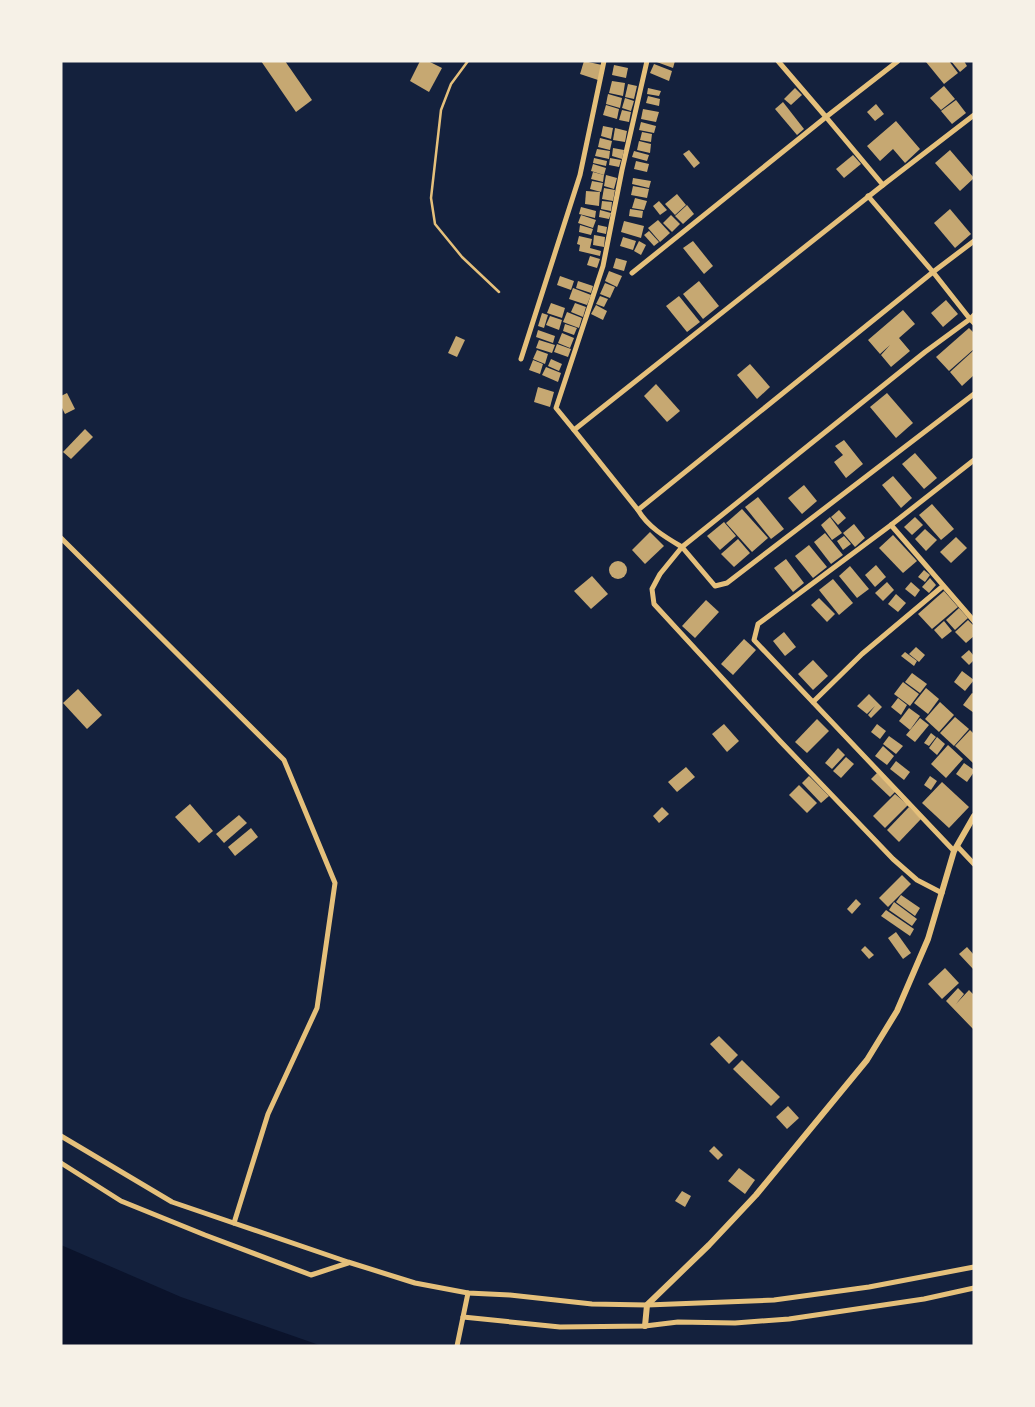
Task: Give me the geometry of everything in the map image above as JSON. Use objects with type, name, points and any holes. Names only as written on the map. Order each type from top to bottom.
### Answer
[{"type":"street","points":[[521,359],[580,175],[604,61]]},
{"type":"street","points":[[647,61],[622,170],[603,266],[556,408],[644,520],[661,535],[682,547],[715,586],[727,583],[974,394]]},
{"type":"street","points":[[778,61],[883,185]]},
{"type":"street","points":[[632,273],[898,61]]},
{"type":"street","points":[[574,430],[868,196],[974,115]]},
{"type":"street","points":[[868,196],[972,319],[925,352],[682,547],[660,574],[652,589],[654,604],[780,741],[893,859],[917,880],[942,893]]},
{"type":"street","points":[[638,510],[974,241]]},
{"type":"street","points":[[974,460],[891,525],[758,624],[754,640],[956,848],[974,864]]},
{"type":"street","points":[[891,525],[974,622]]},
{"type":"street","points":[[61,538],[284,760],[334,882],[317,1008],[268,1114],[234,1223]]},
{"type":"street","points":[[813,702],[862,654],[943,586]]},
{"type":"street","points":[[645,1326],[647,1305],[756,1196],[867,1060],[897,1011],[928,939],[956,848],[974,816]]},
{"type":"street","points":[[61,1136],[172,1202],[415,1283],[468,1293],[510,1295],[592,1304],[647,1305],[774,1300],[868,1287],[974,1268]]},
{"type":"street","points":[[61,1163],[120,1201],[311,1275],[348,1262]]},
{"type":"street","points":[[463,1317],[560,1327],[645,1326],[678,1322],[735,1323],[789,1319],[924,1299],[974,1288]]},
{"type":"street","points":[[457,1345],[468,1293]]},
{"type":"path","points":[[468,61],[450,84],[441,110],[431,198],[435,224],[462,257],[499,292]]},
{"type":"water","points":[[61,1245],[181,1297],[322,1346],[61,1346]]},
{"type":"building","points":[[261,61],[285,61],[312,100],[296,112]]},
{"type":"building","points":[[420,61],[428,61],[442,68],[429,92],[410,81]]},
{"type":"building","points":[[584,61],[602,65],[598,80],[580,74]]},
{"type":"building","points":[[654,61],[675,61],[673,68]]},
{"type":"building","points":[[927,61],[949,61],[958,73],[944,84]]},
{"type":"building","points":[[951,61],[964,61],[967,66],[960,72]]},
{"type":"building","points":[[654,64],[672,71],[669,81],[650,73]]},
{"type":"building","points":[[614,65],[628,68],[626,78],[612,75]]},
{"type":"building","points":[[612,81],[625,83],[623,96],[609,93]]},
{"type":"building","points":[[628,84],[637,86],[634,99],[625,97]]},
{"type":"building","points":[[944,86],[955,99],[941,110],[930,98]]},
{"type":"building","points":[[648,88],[661,91],[659,96],[647,94]]},
{"type":"building","points":[[795,88],[802,95],[791,105],[784,99]]},
{"type":"building","points":[[608,94],[622,98],[620,108],[606,104]]},
{"type":"building","points":[[648,96],[660,99],[659,106],[646,103]]},
{"type":"building","points":[[625,98],[634,101],[631,111],[622,108]]},
{"type":"building","points":[[956,100],[966,113],[952,124],[941,111]]},
{"type":"building","points":[[783,102],[804,129],[797,135],[775,109]]},
{"type":"building","points":[[876,104],[884,114],[875,121],[867,112]]},
{"type":"building","points":[[606,105],[619,109],[617,119],[603,115]]},
{"type":"building","points":[[643,109],[659,112],[656,122],[641,119]]},
{"type":"building","points":[[622,110],[631,112],[629,122],[619,120]]},
{"type":"building","points":[[896,121],[920,149],[905,163],[893,149],[880,161],[867,146]]},
{"type":"building","points":[[641,122],[656,126],[654,133],[639,130]]},
{"type":"building","points":[[603,126],[613,128],[611,139],[601,136]]},
{"type":"building","points":[[615,128],[627,131],[625,142],[613,140]]},
{"type":"building","points":[[642,132],[652,134],[651,142],[640,140]]},
{"type":"building","points":[[600,138],[612,141],[610,150],[598,147]]},
{"type":"building","points":[[639,141],[651,144],[650,153],[637,150]]},
{"type":"building","points":[[613,148],[624,150],[622,159],[612,156]]},
{"type":"building","points":[[597,149],[610,151],[609,159],[595,156]]},
{"type":"building","points":[[689,150],[700,163],[694,168],[683,154]]},
{"type":"building","points":[[950,150],[974,178],[960,191],[935,163]]},
{"type":"building","points":[[634,151],[649,155],[647,161],[632,157]]},
{"type":"building","points":[[853,155],[861,164],[844,178],[836,169]]},
{"type":"building","points":[[594,158],[607,161],[606,166],[593,163]]},
{"type":"building","points":[[610,158],[621,160],[619,167],[609,165]]},
{"type":"building","points":[[636,161],[649,164],[647,172],[634,169]]},
{"type":"building","points":[[593,164],[606,168],[604,175],[591,171]]},
{"type":"building","points":[[593,172],[604,175],[603,182],[591,179]]},
{"type":"building","points":[[606,175],[617,178],[614,189],[604,186]]},
{"type":"building","points":[[633,178],[651,181],[649,188],[632,184]]},
{"type":"building","points":[[592,181],[603,183],[601,192],[590,189]]},
{"type":"building","points":[[633,186],[649,189],[647,198],[631,195]]},
{"type":"building","points":[[604,188],[615,190],[613,201],[602,199]]},
{"type":"building","points":[[586,191],[600,192],[599,206],[585,204]]},
{"type":"building","points":[[677,194],[686,205],[675,215],[665,204]]},
{"type":"building","points":[[635,198],[647,201],[644,210],[632,208]]},
{"type":"building","points":[[602,201],[612,202],[611,211],[601,209]]},
{"type":"building","points":[[659,201],[667,210],[660,215],[653,206]]},
{"type":"building","points":[[687,205],[694,214],[683,224],[675,216]]},
{"type":"building","points":[[581,207],[596,211],[595,218],[579,214]]},
{"type":"building","points":[[630,209],[643,211],[642,218],[629,216]]},
{"type":"building","points":[[950,209],[971,234],[955,248],[934,223]]},
{"type":"building","points":[[600,210],[611,213],[609,219],[599,217]]},
{"type":"building","points":[[581,215],[596,220],[593,228],[578,223]]},
{"type":"building","points":[[671,215],[680,224],[672,232],[663,223]]},
{"type":"building","points":[[658,220],[670,233],[660,242],[648,228]]},
{"type":"building","points":[[624,221],[644,226],[641,238],[621,232]]},
{"type":"building","points":[[580,225],[593,229],[591,235],[579,232]]},
{"type":"building","points":[[598,225],[607,227],[606,234],[597,232]]},
{"type":"building","points":[[649,231],[659,242],[654,246],[644,235]]},
{"type":"building","points":[[594,235],[605,237],[604,247],[593,245]]},
{"type":"building","points":[[579,236],[592,239],[590,248],[601,251],[600,256],[579,251],[580,245],[577,244]]},
{"type":"building","points":[[623,237],[636,241],[633,250],[620,246]]},
{"type":"building","points":[[639,241],[646,245],[641,255],[634,251]]},
{"type":"building","points":[[693,241],[713,266],[704,274],[683,248]]},
{"type":"building","points":[[590,256],[600,259],[597,268],[587,265]]},
{"type":"building","points":[[616,258],[627,261],[624,271],[613,268]]},
{"type":"building","points":[[609,271],[622,276],[617,287],[605,281]]},
{"type":"building","points":[[560,276],[574,281],[571,290],[557,285]]},
{"type":"building","points":[[578,281],[593,286],[591,293],[576,288]]},
{"type":"building","points":[[699,281],[719,306],[703,319],[683,294]]},
{"type":"building","points":[[605,283],[615,287],[610,298],[600,294]]},
{"type":"building","points":[[573,288],[591,295],[587,305],[569,299]]},
{"type":"building","points":[[600,296],[608,299],[604,307],[596,304]]},
{"type":"building","points":[[679,296],[700,322],[687,332],[666,306]]},
{"type":"building","points":[[946,300],[958,314],[943,327],[931,313]]},
{"type":"building","points":[[551,303],[565,308],[562,318],[547,313]]},
{"type":"building","points":[[575,303],[586,307],[583,317],[571,312]]},
{"type":"building","points":[[596,305],[607,311],[603,320],[591,314]]},
{"type":"building","points":[[903,310],[915,324],[899,338],[910,351],[891,367],[881,355],[890,345],[880,354],[868,340]]},
{"type":"building","points":[[567,312],[582,318],[579,328],[563,322]]},
{"type":"building","points":[[542,313],[548,315],[544,328],[538,326]]},
{"type":"building","points":[[550,316],[562,320],[559,330],[546,325]]},
{"type":"building","points":[[565,324],[577,328],[574,335],[563,331]]},
{"type":"building","points":[[969,328],[974,333],[974,349],[949,371],[936,357]]},
{"type":"building","points":[[538,330],[555,336],[553,343],[536,337]]},
{"type":"building","points":[[562,333],[574,338],[570,348],[558,343]]},
{"type":"building","points":[[456,336],[465,340],[457,357],[448,353]]},
{"type":"building","points":[[539,340],[555,345],[552,353],[536,348]]},
{"type":"building","points":[[557,344],[571,349],[568,357],[554,352]]},
{"type":"building","points":[[537,350],[548,354],[545,364],[533,359]]},
{"type":"building","points":[[974,350],[974,375],[962,386],[950,372]]},
{"type":"building","points":[[551,359],[562,364],[559,371],[548,366]]},
{"type":"building","points":[[533,360],[543,364],[540,374],[529,370]]},
{"type":"building","points":[[750,364],[770,387],[757,399],[737,375]]},
{"type":"building","points":[[546,367],[561,373],[558,382],[542,375]]},
{"type":"building","points":[[656,384],[680,411],[667,422],[644,396]]},
{"type":"building","points":[[538,387],[554,392],[550,407],[534,402]]},
{"type":"building","points":[[67,393],[75,409],[65,414],[61,406],[61,396]]},
{"type":"building","points":[[887,393],[913,423],[896,438],[870,407]]},
{"type":"building","points":[[85,429],[93,437],[71,459],[63,452]]},
{"type":"building","points":[[844,440],[863,464],[846,478],[834,462],[843,455],[835,446]]},
{"type":"building","points":[[915,453],[937,478],[924,489],[902,464]]},
{"type":"building","points":[[893,476],[912,498],[901,508],[882,485]]},
{"type":"building","points":[[804,485],[817,501],[802,514],[788,498]]},
{"type":"building","points":[[758,497],[784,529],[771,539],[745,507]]},
{"type":"building","points":[[932,504],[954,529],[941,540],[919,515]]},
{"type":"building","points":[[742,509],[768,538],[752,552],[726,523]]},
{"type":"building","points":[[839,510],[846,518],[838,525],[831,517]]},
{"type":"building","points":[[830,517],[842,533],[832,540],[821,525]]},
{"type":"building","points":[[915,517],[923,525],[912,535],[904,527]]},
{"type":"building","points":[[724,522],[736,536],[720,550],[707,536]]},
{"type":"building","points":[[854,524],[865,538],[855,547],[843,533]]},
{"type":"building","points":[[925,529],[937,540],[926,551],[915,539]]},
{"type":"building","points":[[650,532],[664,546],[645,564],[632,550]]},
{"type":"building","points":[[825,533],[843,555],[831,564],[814,542]]},
{"type":"building","points":[[893,535],[917,561],[903,573],[879,548]]},
{"type":"building","points":[[844,536],[851,544],[843,550],[837,541]]},
{"type":"building","points":[[956,537],[967,548],[951,563],[940,552]]},
{"type":"building","points":[[738,539],[750,553],[734,567],[721,554]]},
{"type":"building","points":[[809,545],[827,567],[813,578],[795,556]]},
{"type":"building","points":[[786,559],[804,583],[793,592],[774,568]]},
{"type":"building","points":[[614,561],[622,561],[627,566],[625,577],[614,579],[609,574],[609,566]]},
{"type":"building","points":[[876,565],[886,577],[875,587],[865,575]]},
{"type":"building","points":[[850,566],[869,589],[857,598],[839,576]]},
{"type":"building","points":[[924,570],[930,575],[925,582],[918,577]]},
{"type":"building","points":[[592,576],[608,594],[591,609],[574,591]]},
{"type":"building","points":[[930,578],[936,585],[929,593],[922,587]]},
{"type":"building","points":[[833,579],[853,603],[839,615],[819,590]]},
{"type":"building","points":[[887,582],[894,590],[883,601],[875,593]]},
{"type":"building","points":[[911,582],[920,590],[915,597],[905,589]]},
{"type":"building","points":[[944,591],[958,607],[932,629],[918,614]]},
{"type":"building","points":[[896,594],[906,603],[898,612],[888,604]]},
{"type":"building","points":[[819,598],[835,614],[827,622],[811,605]]},
{"type":"building","points":[[706,600],[719,612],[695,638],[682,626]]},
{"type":"building","points":[[959,608],[968,618],[955,630],[946,620]]},
{"type":"building","points":[[968,620],[974,626],[974,636],[966,643],[955,632]]},
{"type":"building","points":[[944,621],[952,631],[942,639],[934,630]]},
{"type":"building","points":[[784,632],[796,647],[785,656],[773,641]]},
{"type":"building","points":[[744,639],[756,650],[733,675],[721,664]]},
{"type":"building","points":[[916,647],[925,655],[919,662],[909,654]]},
{"type":"building","points":[[969,650],[974,656],[974,660],[969,665],[961,657]]},
{"type":"building","points":[[905,652],[917,661],[914,666],[901,656]]},
{"type":"building","points":[[813,660],[828,676],[813,690],[798,674]]},
{"type":"building","points":[[962,671],[974,680],[965,691],[954,682]]},
{"type":"building","points":[[912,673],[927,684],[920,693],[905,682]]},
{"type":"building","points":[[903,682],[919,694],[910,706],[894,694]]},
{"type":"building","points":[[926,688],[939,699],[928,714],[914,703]]},
{"type":"building","points":[[78,689],[102,715],[87,729],[63,703]]},
{"type":"building","points":[[972,693],[974,694],[974,713],[963,705]]},
{"type":"building","points":[[869,694],[882,707],[871,718],[868,715],[875,706],[867,714],[857,706]]},
{"type":"building","points":[[898,698],[907,705],[901,715],[891,707]]},
{"type":"building","points":[[940,702],[954,715],[939,732],[925,719]]},
{"type":"building","points":[[909,708],[920,716],[910,730],[899,721]]},
{"type":"building","points":[[955,717],[969,729],[954,746],[940,733]]},
{"type":"building","points":[[920,718],[929,725],[915,742],[906,735]]},
{"type":"building","points":[[817,719],[829,731],[807,753],[795,742]]},
{"type":"building","points":[[724,724],[739,741],[727,752],[712,734]]},
{"type":"building","points":[[877,724],[886,731],[880,739],[871,732]]},
{"type":"building","points":[[970,730],[974,734],[974,764],[955,746]]},
{"type":"building","points":[[931,733],[936,737],[929,746],[924,743]]},
{"type":"building","points":[[889,736],[903,746],[896,754],[883,744]]},
{"type":"building","points":[[937,737],[945,744],[937,755],[929,748]]},
{"type":"building","points":[[948,745],[963,759],[946,778],[931,764]]},
{"type":"building","points":[[883,746],[894,756],[887,765],[875,756]]},
{"type":"building","points":[[838,748],[845,755],[832,769],[825,763]]},
{"type":"building","points":[[846,757],[854,764],[841,778],[833,771]]},
{"type":"building","points":[[896,761],[910,772],[904,780],[890,769]]},
{"type":"building","points":[[964,763],[974,770],[967,782],[956,774]]},
{"type":"building","points":[[686,767],[695,777],[677,792],[668,782]]},
{"type":"building","points":[[877,773],[896,791],[890,797],[871,779]]},
{"type":"building","points":[[809,776],[829,796],[821,803],[802,783]]},
{"type":"building","points":[[930,776],[937,781],[931,790],[924,785]]},
{"type":"building","points":[[942,782],[969,807],[949,828],[922,803]]},
{"type":"building","points":[[799,785],[817,803],[807,813],[789,795]]},
{"type":"building","points":[[895,794],[908,805],[885,828],[873,816]]},
{"type":"building","points":[[190,804],[213,831],[199,843],[175,817]]},
{"type":"building","points":[[662,807],[669,814],[659,823],[653,816]]},
{"type":"building","points":[[909,807],[921,819],[899,842],[887,830]]},
{"type":"building","points":[[239,815],[247,823],[224,843],[216,834]]},
{"type":"building","points":[[251,828],[258,837],[235,856],[228,847]]},
{"type":"building","points":[[902,875],[911,884],[888,907],[879,898]]},
{"type":"building","points":[[901,895],[920,908],[915,916],[896,902]]},
{"type":"building","points":[[856,899],[861,904],[852,914],[847,909]]},
{"type":"building","points":[[894,902],[917,919],[912,926],[889,910]]},
{"type":"building","points":[[886,910],[914,929],[910,936],[881,916]]},
{"type":"building","points":[[896,932],[911,953],[903,959],[888,938]]},
{"type":"building","points":[[865,946],[874,955],[869,959],[861,950]]},
{"type":"building","points":[[967,947],[974,955],[974,970],[959,954]]},
{"type":"building","points":[[945,968],[959,983],[942,999],[928,984]]},
{"type":"building","points":[[958,988],[964,994],[956,1004],[969,990],[974,995],[974,1030],[946,1001]]},
{"type":"building","points":[[719,1036],[738,1055],[729,1064],[710,1044]]},
{"type":"building","points":[[742,1060],[780,1097],[771,1106],[733,1069]]},
{"type":"building","points":[[788,1106],[799,1118],[787,1129],[776,1117]]},
{"type":"building","points":[[714,1146],[723,1155],[718,1160],[709,1151]]},
{"type":"building","points":[[739,1168],[755,1180],[745,1194],[728,1181]]},
{"type":"building","points":[[682,1191],[691,1196],[685,1207],[675,1201]]}]
